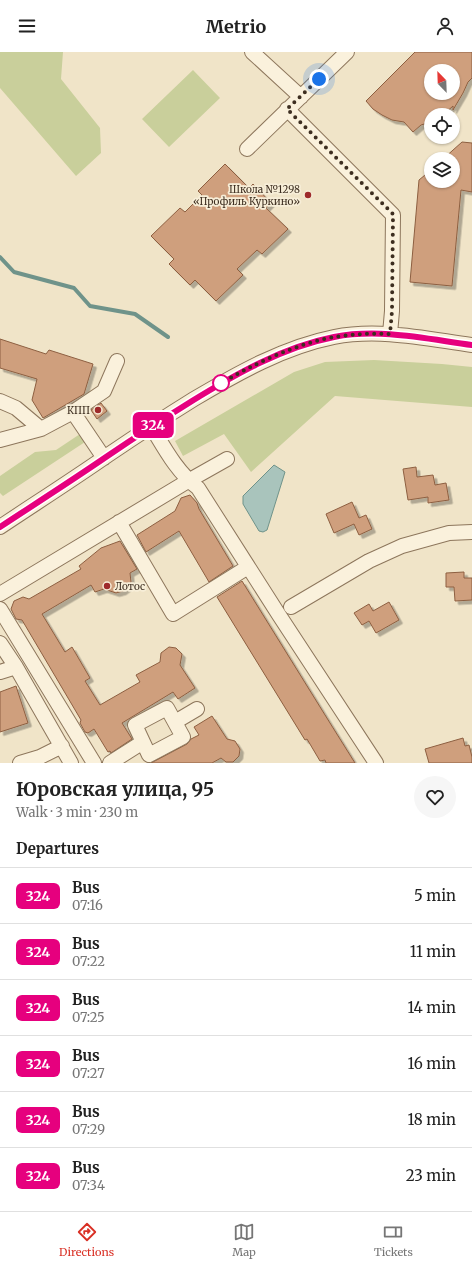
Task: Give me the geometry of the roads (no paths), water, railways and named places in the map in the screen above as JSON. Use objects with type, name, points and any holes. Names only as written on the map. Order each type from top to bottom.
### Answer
[{"type":"street","points":[[252,52],[301,97]]},
{"type":"street","points":[[247,149],[347,52]]},
{"type":"street","points":[[287,109],[393,214],[392,311],[390,334]]},
{"type":"street","points":[[0,527],[151,426],[229,378],[256,364],[298,347],[315,341],[335,337],[370,334],[390,334],[472,345]]},
{"type":"street","points":[[0,440],[41,429],[73,412],[104,391],[117,361]]},
{"type":"street","points":[[0,401],[16,408],[41,429]]},
{"type":"street","points":[[73,412],[104,458]]},
{"type":"street","points":[[151,426],[175,465],[188,480],[198,488],[376,763]]},
{"type":"street","points":[[0,594],[188,480],[227,459]]},
{"type":"street","points":[[120,522],[173,614],[248,567]]},
{"type":"street","points":[[291,607],[369,561],[402,546],[449,533],[472,532]]},
{"type":"street","points":[[0,608],[94,763]]},
{"type":"street","points":[[0,643],[16,667],[71,763]]},
{"type":"street","points":[[0,672],[16,667]]},
{"type":"street","points":[[167,708],[183,737],[149,755],[143,742],[135,725],[167,708]]},
{"type":"street","points":[[175,722],[196,709]]},
{"type":"street","points":[[110,763],[143,742]]},
{"type":"street","points":[[20,763],[40,757],[62,746]]},
{"type":"water","points":[[274,465],[285,472],[267,530],[263,532],[259,531],[243,504],[243,496]]},
{"type":"waterway","points":[[0,257],[14,272],[74,288],[90,306],[135,314],[168,337]]},
{"type":"place","name":"Школа №1298 «Профиль Куркино»","points":[[308,195]]},
{"type":"place","name":"КПП","points":[[98,410]]},
{"type":"place","name":"Лотос","points":[[107,586]]}]
